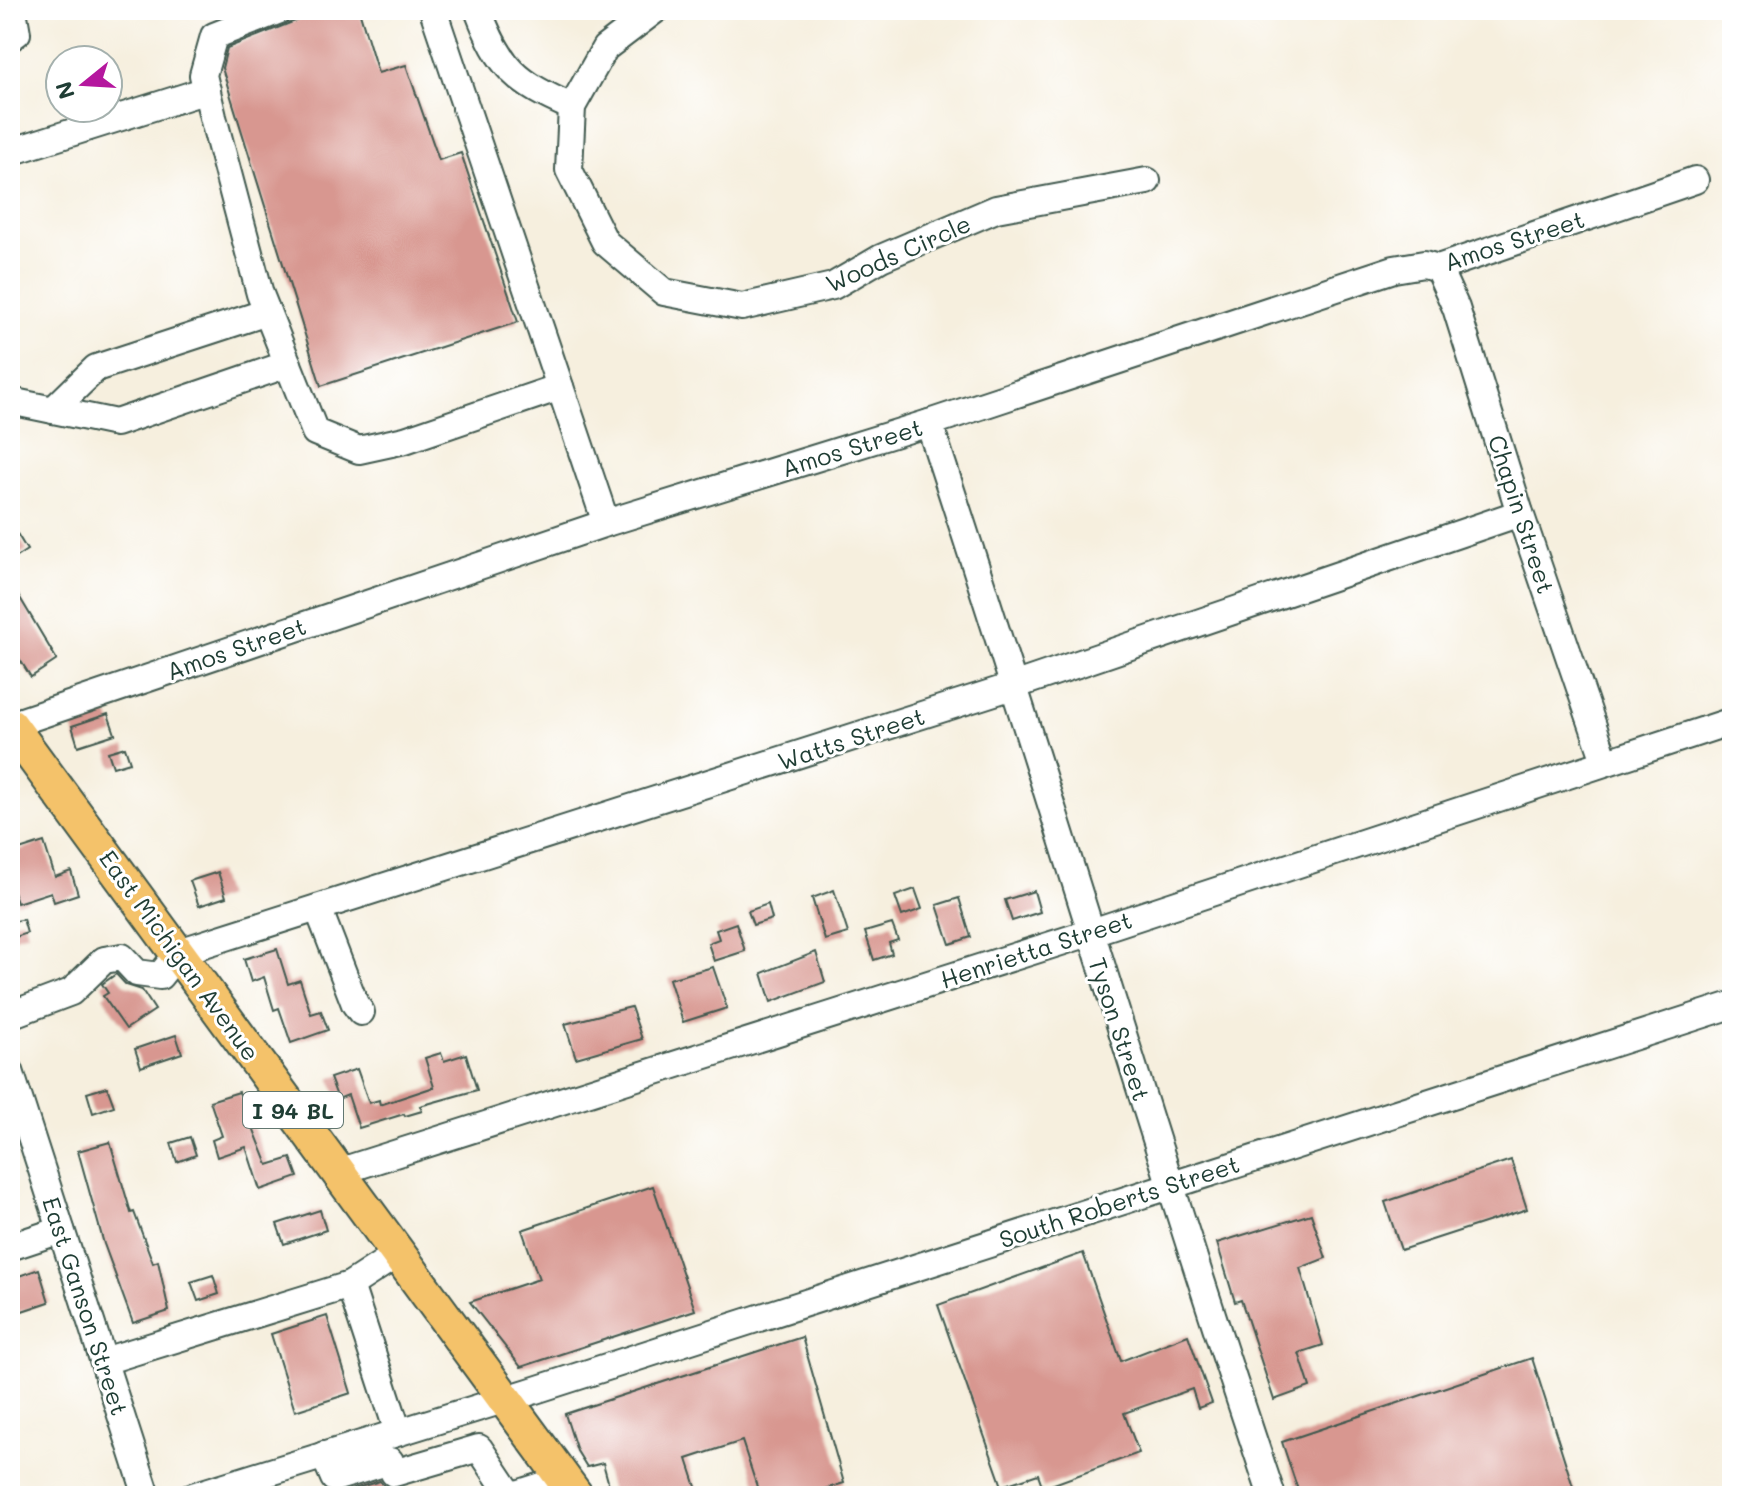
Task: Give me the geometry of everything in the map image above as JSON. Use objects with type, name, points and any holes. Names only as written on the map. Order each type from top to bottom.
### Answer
[{"type":"main road","name":"East Michigan Avenue","points":[[10,725],[570,1487]]},
{"type":"street","points":[[10,38],[17,33],[13,10]]},
{"type":"street","points":[[280,10],[214,36],[203,75],[267,312],[315,432],[359,450],[405,440],[560,387]]},
{"type":"street","points":[[433,10],[606,523]]},
{"type":"street","points":[[478,10],[493,50],[517,77],[532,90],[572,107]]},
{"type":"street","name":"Woods Circle","points":[[655,10],[605,48],[572,107],[569,170],[605,242],[664,292],[742,307],[833,286],[881,258],[996,209],[1147,181]]},
{"type":"street","points":[[10,152],[207,90]]},
{"type":"street","name":"Amos Street","points":[[10,725],[606,523],[929,423],[1394,269],[1424,264],[1438,268],[1695,180]]},
{"type":"street","name":"Chapin Street","points":[[1438,268],[1456,308],[1520,513],[1605,761]]},
{"type":"street","points":[[53,410],[96,368],[267,312]]},
{"type":"street","points":[[10,401],[116,423],[288,364]]},
{"type":"street","name":"Tyson Street","points":[[929,423],[1016,685],[1089,933],[1169,1185],[1272,1496]]},
{"type":"street","name":"Watts Street","points":[[179,952],[1016,685],[1520,513]]},
{"type":"street","name":"Henrietta Street","points":[[338,1172],[1089,933],[1732,721]]},
{"type":"street","points":[[318,908],[355,1004],[361,1012]]},
{"type":"street","points":[[10,1015],[71,992],[104,960],[122,957],[137,973],[160,976],[179,952]]},
{"type":"street","name":"South Roberts Street","points":[[393,1460],[507,1398],[1732,1005]]},
{"type":"street","name":"East Ganson Street","points":[[10,1071],[147,1496]]},
{"type":"street","points":[[10,1247],[61,1230]]},
{"type":"street","points":[[104,1361],[350,1285],[399,1253]]},
{"type":"street","points":[[350,1285],[393,1460]]},
{"type":"street","points":[[193,1496],[324,1455],[393,1460],[479,1448],[511,1496],[570,1487]]},
{"type":"building","points":[[323,10],[359,10],[378,73],[406,65],[439,160],[461,153],[518,322],[321,386],[222,68],[227,48]]},
{"type":"building","points":[[10,522],[27,550],[10,561]]},
{"type":"building","points":[[10,581],[57,660],[31,677],[10,644]]},
{"type":"building","points":[[108,714],[115,734],[78,746],[72,726]]},
{"type":"building","points":[[125,747],[130,762],[113,767],[108,752]]},
{"type":"building","points":[[44,842],[55,877],[71,871],[78,894],[54,902],[51,892],[17,903],[10,882],[10,853]]},
{"type":"building","points":[[218,872],[226,897],[199,906],[190,881]]},
{"type":"building","points":[[915,889],[922,909],[902,916],[895,896]]},
{"type":"building","points":[[834,890],[848,933],[825,940],[812,898]]},
{"type":"building","points":[[1034,891],[1040,912],[1012,921],[1005,900]]},
{"type":"building","points":[[959,898],[971,937],[950,944],[937,905]]},
{"type":"building","points":[[768,904],[772,919],[753,925],[748,911]]},
{"type":"building","points":[[23,919],[27,933],[10,939],[10,923]]},
{"type":"building","points":[[736,923],[745,951],[714,961],[708,943],[719,939],[716,930]]},
{"type":"building","points":[[892,924],[898,940],[889,943],[892,954],[874,960],[865,932]]},
{"type":"building","points":[[277,949],[288,984],[300,980],[311,1014],[321,1011],[328,1030],[291,1043],[279,1008],[274,1010],[264,977],[251,982],[244,959]]},
{"type":"building","points":[[816,952],[825,982],[771,1002],[762,973]]},
{"type":"building","points":[[713,967],[727,1008],[683,1022],[669,979]]},
{"type":"building","points":[[116,974],[126,985],[142,990],[155,1010],[126,1029],[103,996],[108,993],[102,984]]},
{"type":"building","points":[[631,1007],[642,1039],[576,1058],[565,1024]]},
{"type":"building","points":[[176,1035],[182,1053],[141,1067],[135,1049]]},
{"type":"building","points":[[441,1053],[444,1061],[466,1054],[477,1090],[420,1106],[422,1111],[359,1128],[348,1095],[338,1099],[330,1078],[357,1069],[369,1103],[379,1100],[380,1105],[434,1087],[425,1058]]},
{"type":"building","points":[[107,1087],[114,1106],[93,1113],[87,1093]]},
{"type":"building","points":[[239,1092],[268,1165],[291,1158],[298,1177],[260,1190],[246,1147],[217,1157],[212,1140],[222,1136],[210,1101]]},
{"type":"building","points":[[190,1137],[196,1155],[177,1162],[171,1143]]},
{"type":"building","points":[[110,1142],[131,1213],[134,1212],[153,1263],[158,1261],[169,1311],[133,1323],[104,1244],[78,1151]]},
{"type":"building","points":[[1511,1160],[1527,1209],[1401,1250],[1385,1202]]},
{"type":"building","points":[[653,1186],[695,1310],[521,1367],[470,1302],[539,1279],[522,1230]]},
{"type":"building","points":[[320,1210],[326,1230],[284,1244],[277,1224]]},
{"type":"building","points":[[1311,1214],[1326,1258],[1300,1268],[1323,1345],[1299,1353],[1310,1387],[1274,1400],[1241,1300],[1235,1302],[1217,1243]]},
{"type":"building","points":[[1083,1253],[1121,1361],[1188,1335],[1212,1403],[1198,1408],[1192,1389],[1124,1413],[1139,1453],[1043,1488],[1038,1474],[1002,1486],[938,1305]]},
{"type":"building","points":[[39,1269],[49,1302],[10,1315],[10,1279]]},
{"type":"building","points":[[213,1275],[219,1294],[198,1301],[191,1282]]},
{"type":"building","points":[[327,1316],[351,1393],[295,1411],[271,1334]]},
{"type":"building","points":[[802,1337],[844,1483],[802,1496],[760,1496],[742,1441],[687,1459],[699,1496],[612,1496],[603,1463],[587,1467],[577,1451],[565,1414]]},
{"type":"building","points":[[1532,1358],[1576,1496],[1300,1496],[1282,1442]]},
{"type":"building","points":[[380,1481],[392,1496],[337,1496],[337,1494]]}]
